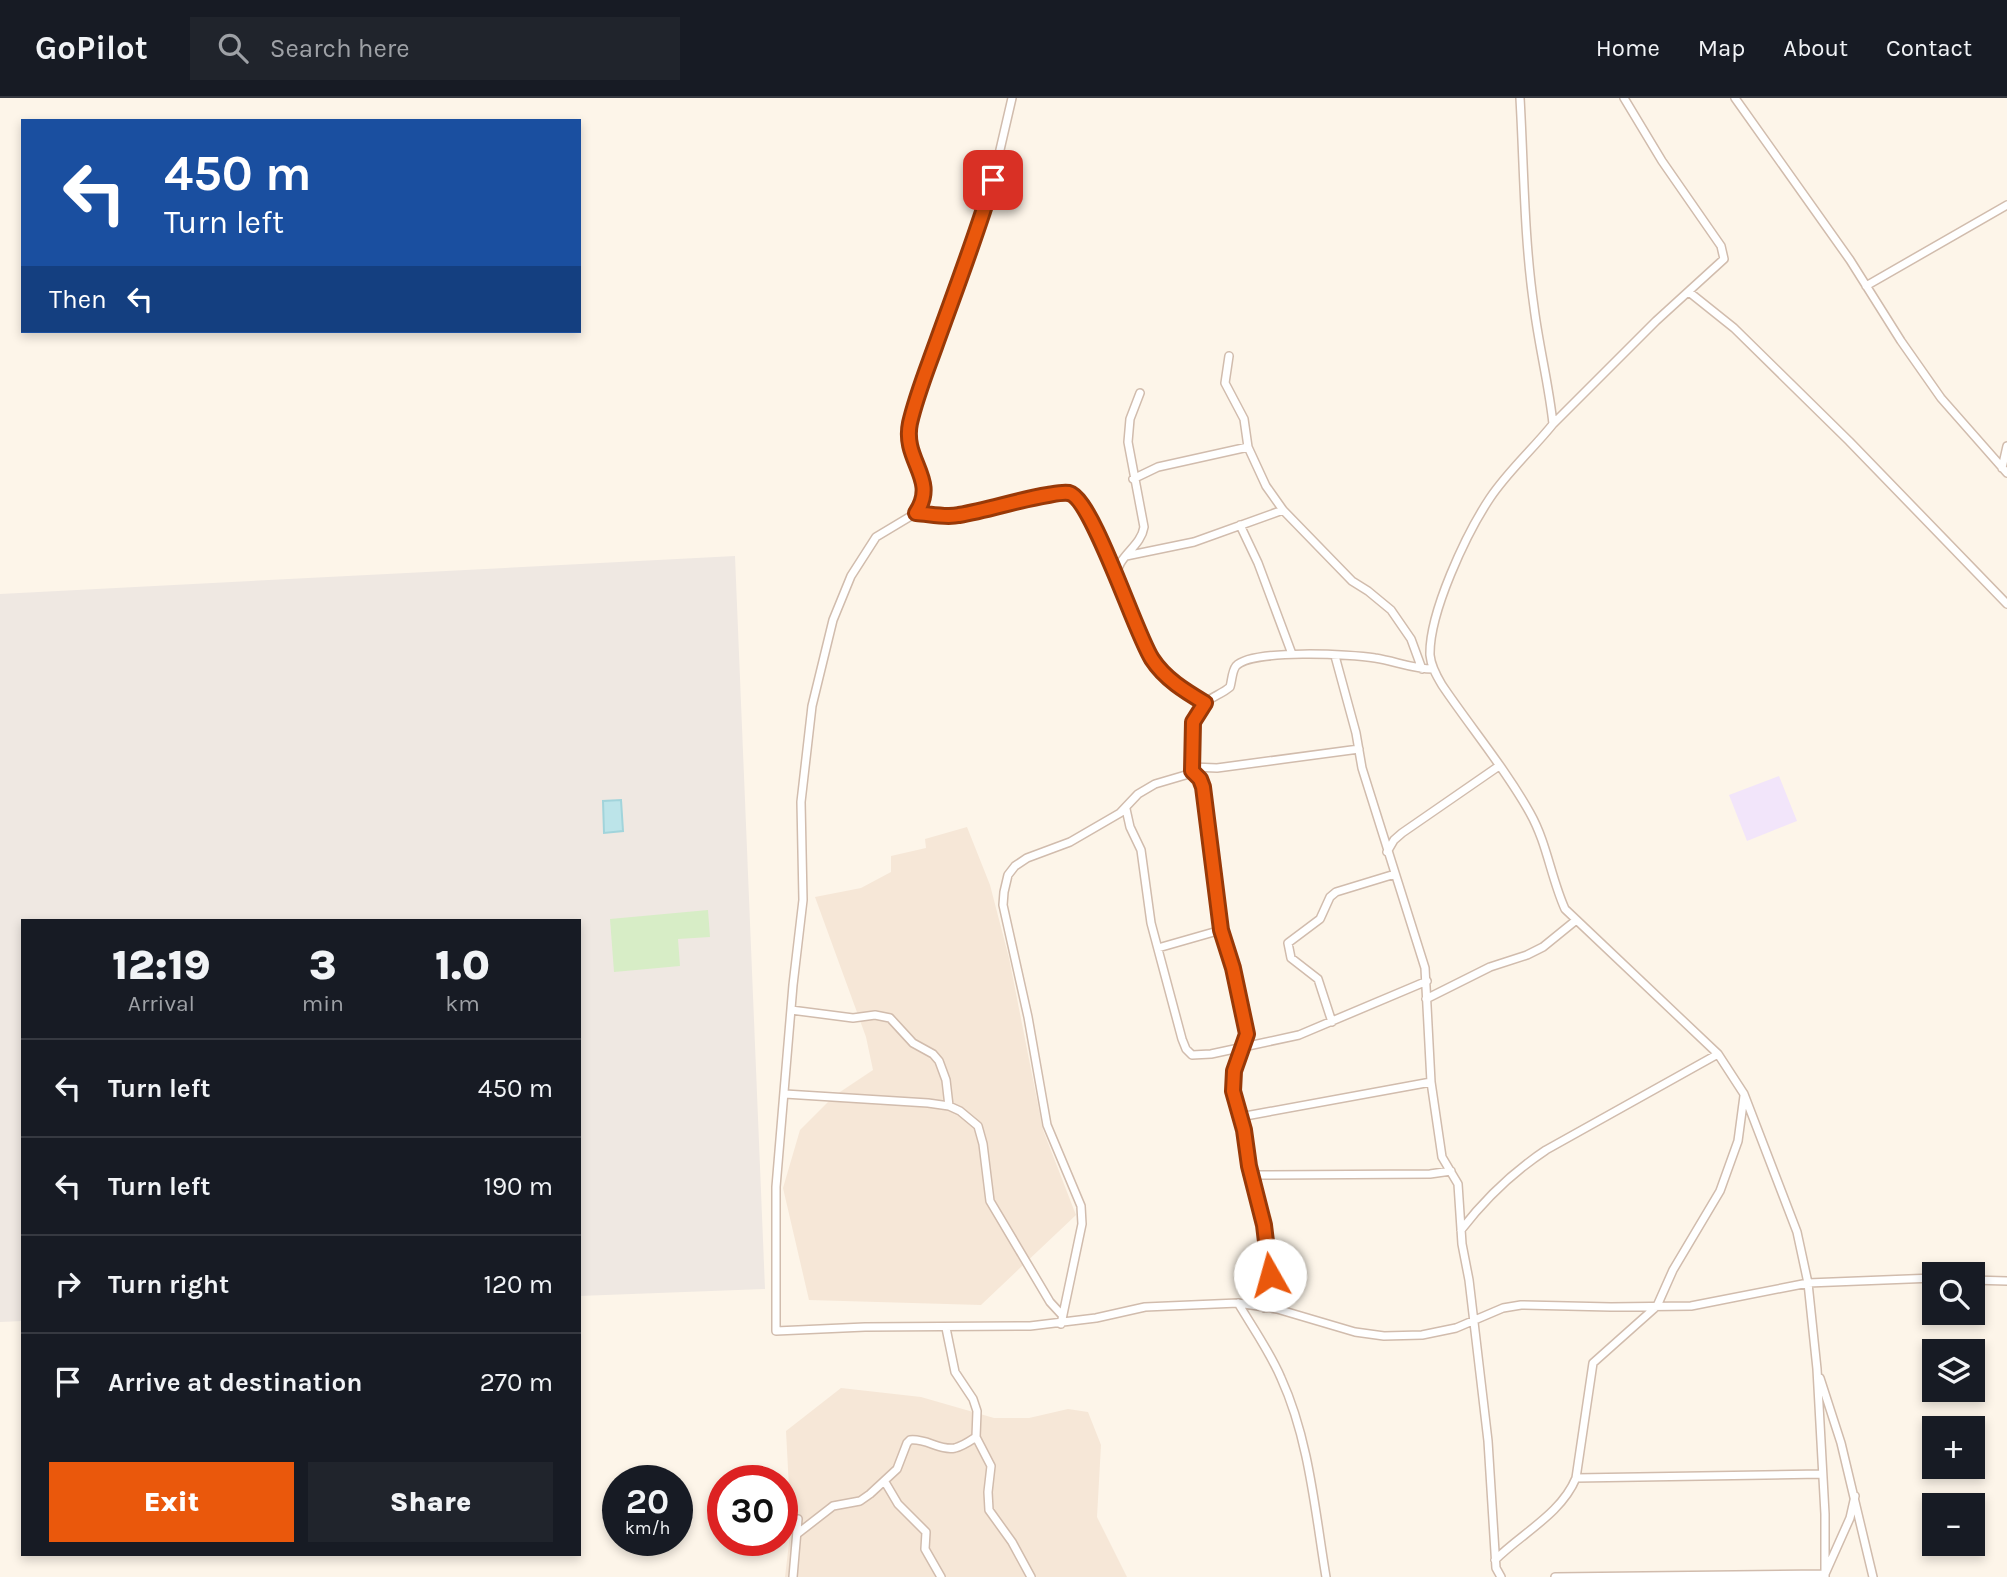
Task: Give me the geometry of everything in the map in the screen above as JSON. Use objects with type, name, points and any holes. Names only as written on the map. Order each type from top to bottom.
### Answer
[{"type":"street","points":[[1012,98],[982,216],[912,413],[908,444],[921,475],[924,500],[916,513],[882,532],[851,576],[833,620],[811,706],[801,802],[803,900],[776,1187],[776,1331],[865,1327],[946,1328],[1061,1319],[1145,1307],[1238,1303],[1277,1309],[1355,1332],[1384,1336],[1422,1335],[1456,1328],[1503,1308],[1521,1305],[1691,1306],[1808,1283],[1922,1278]]},
{"type":"street","points":[[1520,98],[1525,214],[1534,308],[1550,391],[1553,424]]},
{"type":"street","points":[[1624,98],[1724,254],[1724,259],[1656,321],[1553,424],[1489,499],[1444,594],[1434,627],[1430,654],[1433,669],[1538,828],[1565,909],[1718,1054],[1744,1094],[1797,1232],[1808,1283],[1817,1369],[1825,1514],[1825,1575]]},
{"type":"street","points":[[1735,98],[1866,285],[1941,398],[2005,470]]},
{"type":"street","points":[[1866,285],[2007,205]]},
{"type":"street","points":[[1689,292],[1734,328],[1839,431],[2007,604]]},
{"type":"street","points":[[1228,356],[1225,383],[1244,419],[1248,447],[1262,479],[1283,510],[1352,581],[1391,610],[1411,639],[1422,669]]},
{"type":"street","points":[[1116,572],[1137,543],[1144,527],[1128,442],[1130,419],[1140,393]]},
{"type":"street","points":[[2005,470],[2007,446]]},
{"type":"street","points":[[1133,479],[1158,467],[1248,447]]},
{"type":"street","points":[[916,513],[955,516],[1006,502],[1066,493],[1074,495],[1081,502],[1116,572],[1146,649],[1154,662],[1174,683],[1205,703]]},
{"type":"street","points":[[1125,556],[1194,542],[1283,510]]},
{"type":"street","points":[[1240,525],[1258,563],[1293,654]]},
{"type":"street","points":[[1061,1319],[1082,1224],[1081,1206],[1071,1177],[1053,1144],[1042,1105],[1028,1017],[1008,933],[1004,892],[1008,875],[1027,858],[1070,842],[1125,809],[1146,789],[1189,774],[1192,769],[1193,722],[1205,703],[1230,687],[1234,669],[1243,662],[1264,656],[1293,654],[1373,657],[1422,669],[1433,669]]},
{"type":"street","points":[[1335,656],[1387,852],[1415,933],[1427,982],[1431,1082],[1442,1157],[1458,1184],[1461,1230],[1488,1441],[1495,1560],[1501,1577]]},
{"type":"street","points":[[1192,769],[1359,749]]},
{"type":"street","points":[[1387,852],[1402,833],[1499,766]]},
{"type":"street","points":[[1192,769],[1203,787],[1221,930],[1233,968],[1247,1034],[1232,1083],[1264,1225],[1270,1275],[1264,1308]]},
{"type":"street","points":[[1125,809],[1141,850],[1151,923],[1185,1049],[1192,1055],[1200,1056],[1299,1035],[1427,982]]},
{"type":"street","points":[[1332,1022],[1318,979],[1291,958],[1288,943],[1320,919],[1336,892],[1395,874]]},
{"type":"street","points":[[1426,999],[1490,967],[1543,947],[1575,921]]},
{"type":"street","points":[[1158,948],[1221,930]]},
{"type":"street","points":[[791,1010],[890,1018],[913,1043],[933,1055],[939,1062],[946,1080],[949,1106]]},
{"type":"street","points":[[1461,1230],[1495,1192],[1538,1156],[1718,1054]]},
{"type":"street","points":[[1240,1117],[1431,1082]]},
{"type":"street","points":[[785,1094],[859,1097],[949,1106],[960,1111],[978,1126],[990,1201],[1061,1319]]},
{"type":"street","points":[[1495,1560],[1559,1505],[1571,1491],[1576,1478],[1593,1363],[1657,1306],[1672,1270],[1720,1191],[1738,1140],[1744,1094]]},
{"type":"street","points":[[1251,1175],[1430,1174],[1451,1171]]},
{"type":"street","points":[[1985,1280],[2007,1281]]},
{"type":"street","points":[[1238,1303],[1276,1366],[1294,1413],[1307,1466],[1326,1577]]},
{"type":"street","points":[[946,1328],[955,1372],[973,1399],[977,1411],[976,1437],[990,1466],[989,1510],[1012,1542],[1031,1577]]},
{"type":"street","points":[[1817,1369],[1855,1496],[1873,1577]]},
{"type":"street","points":[[798,1533],[833,1506],[860,1501],[885,1482],[897,1469],[910,1440],[923,1440],[946,1448],[956,1448],[976,1437]]},
{"type":"street","points":[[1576,1478],[1822,1474]]},
{"type":"street","points":[[885,1482],[898,1504],[926,1532],[925,1549],[941,1577]]},
{"type":"street","points":[[1825,1575],[1850,1518],[1855,1496]]},
{"type":"street","points":[[793,1577],[795,1556]]},
{"type":"street","points":[[1555,1577],[1825,1575]]},
{"type":"shaded area","points":[[735,556],[765,1289],[581,1296],[581,919],[21,919],[21,1321],[0,1322],[0,594]]},
{"type":"shaded area","points":[[1779,776],[1797,821],[1747,841],[1729,795]]},
{"type":"shaded area","points":[[967,827],[990,885],[1009,958],[1043,1130],[1076,1215],[981,1305],[809,1300],[783,1188],[800,1130],[834,1096],[873,1070],[866,1037],[815,897],[861,888],[891,872],[891,856],[926,848],[925,839]]},
{"type":"shaded area","points":[[841,1388],[921,1397],[994,1418],[1029,1418],[1068,1409],[1088,1412],[1101,1445],[1097,1517],[1127,1577],[785,1577],[787,1556],[798,1556],[798,1465],[788,1465],[786,1431]]},
{"type":"green space","points":[[708,910],[710,937],[678,939],[680,966],[614,972],[610,919]]},
{"type":"water","points":[[621,800],[623,831],[604,833],[603,801]]},
{"type":"route","points":[[993,180],[912,413],[908,444],[925,492],[924,500],[916,513],[955,516],[1006,502],[1066,493],[1074,495],[1087,513],[1116,572],[1146,649],[1154,662],[1174,683],[1205,703],[1193,722],[1192,771],[1203,787],[1221,930],[1233,968],[1236,993],[1247,1034],[1232,1083],[1264,1225],[1270,1275]]}]
